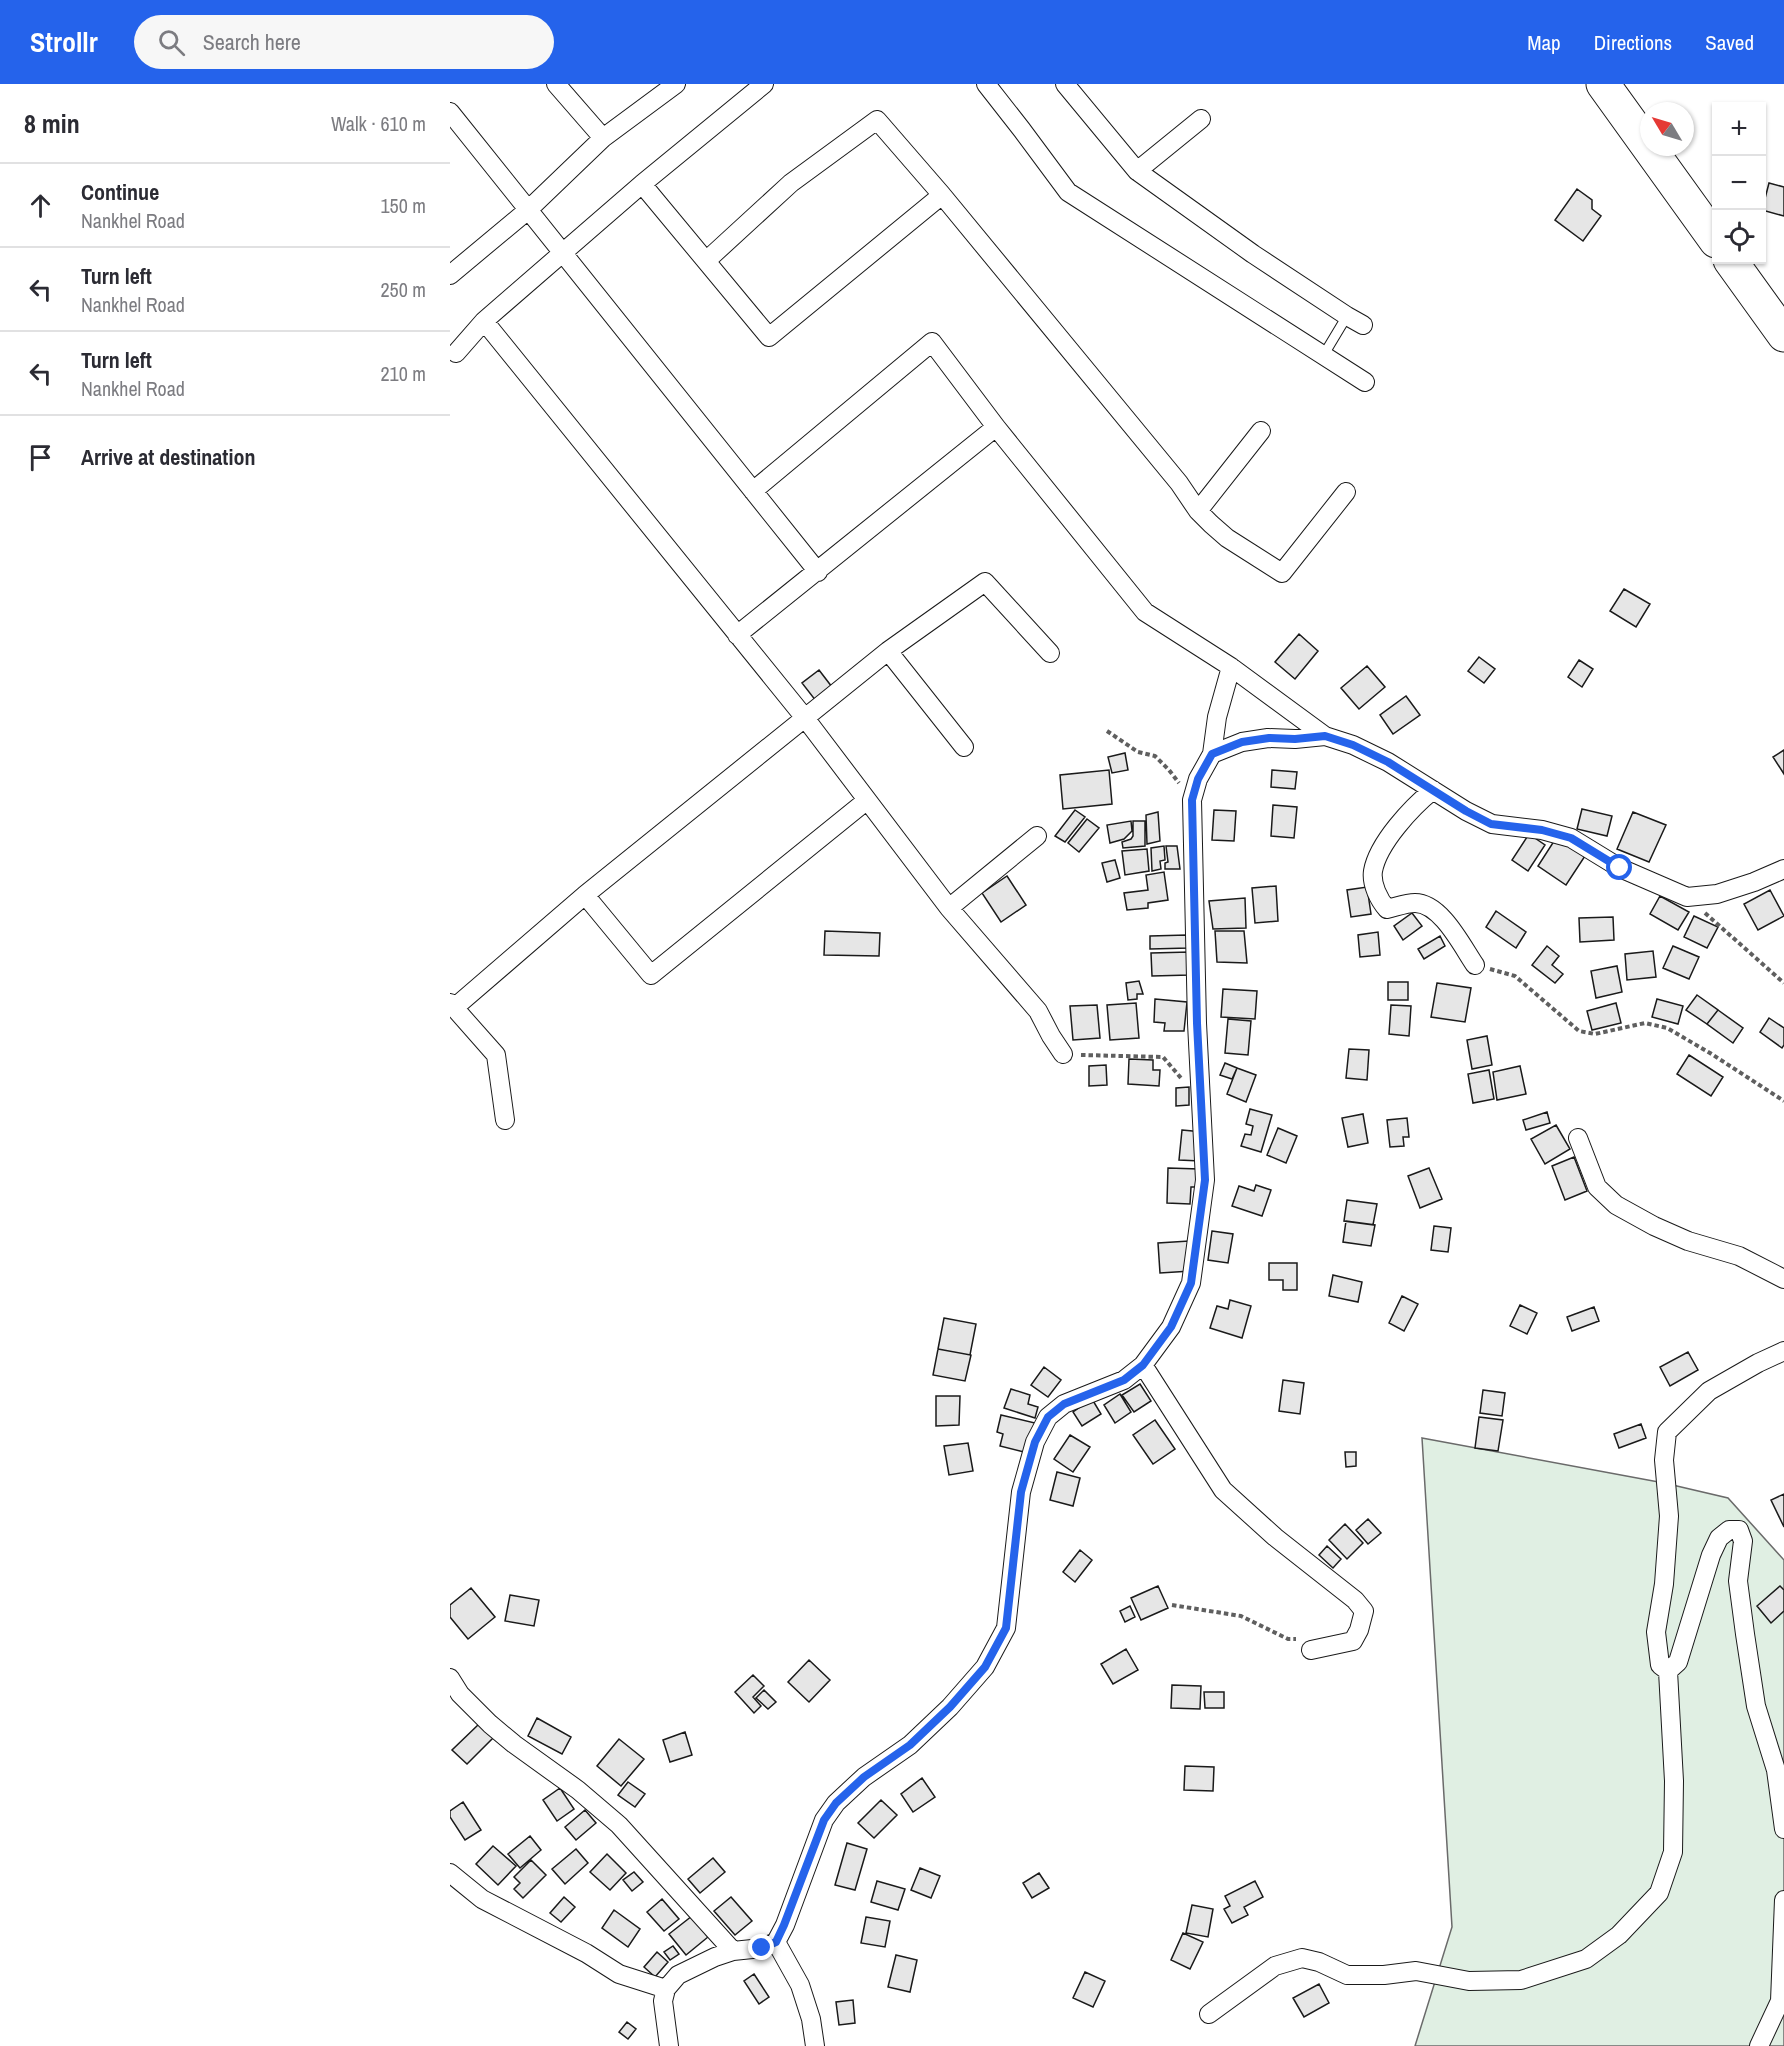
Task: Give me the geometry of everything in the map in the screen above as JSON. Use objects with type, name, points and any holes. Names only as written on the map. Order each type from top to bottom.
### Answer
[{"type":"highway","points":[[1603,84],[1712,235]]},
{"type":"highway","points":[[1733,264],[1784,335]]},
{"type":"street","points":[[556,84],[603,138]]},
{"type":"street","points":[[450,276],[528,210],[603,138],[676,84]]},
{"type":"street","points":[[456,353],[484,321],[642,184],[764,84]]},
{"type":"street","points":[[986,84],[1068,192],[1365,382]]},
{"type":"street","points":[[1065,84],[1137,171],[1253,254],[1355,320]]},
{"type":"street","points":[[450,112],[818,572]]},
{"type":"street","points":[[1137,171],[1201,119]]},
{"type":"street","points":[[706,261],[791,183],[877,120],[942,195],[1179,483],[1198,511],[1227,538],[1282,573],[1346,492]]},
{"type":"street","points":[[642,184],[769,337],[942,195]]},
{"type":"street","points":[[484,321],[805,718],[949,908],[1038,1011],[1063,1054]]},
{"type":"street","points":[[753,491],[932,342],[996,427],[1145,612],[1231,668],[1325,736],[1353,745],[1388,762],[1491,824],[1542,830],[1571,838],[1620,868],[1687,897],[1717,894],[1784,869]]},
{"type":"street","points":[[737,635],[996,427]]},
{"type":"street","points":[[1198,511],[1261,431]]},
{"type":"street","points":[[505,1119],[496,1055],[452,1005],[888,651],[985,582],[1050,653]]},
{"type":"street","points":[[888,651],[964,747]]},
{"type":"street","points":[[669,2046],[663,2001],[666,1989],[678,1975],[715,1957],[733,1951],[762,1948],[776,1942],[824,1820],[836,1803],[864,1777],[910,1745],[950,1707],[985,1667],[1006,1628],[1021,1492],[1035,1442],[1048,1417],[1064,1404],[1124,1380],[1143,1365],[1171,1327],[1191,1283],[1205,1180],[1197,1023],[1192,800],[1198,779],[1212,754],[1217,717],[1231,668]]},
{"type":"street","points":[[1212,754],[1242,742],[1269,738],[1295,739],[1325,736]]},
{"type":"street","points":[[1433,790],[1416,804],[1385,843],[1373,872],[1378,899],[1387,909],[1414,903],[1430,906],[1448,924],[1475,965]]},
{"type":"street","points":[[585,895],[651,975],[866,801]]},
{"type":"street","points":[[949,908],[1037,836]]},
{"type":"street","points":[[1578,1138],[1597,1187],[1616,1205],[1688,1241],[1739,1256],[1784,1279]]},
{"type":"street","points":[[1668,1671],[1660,1665],[1656,1632],[1665,1584],[1669,1516],[1664,1460],[1667,1432],[1709,1391],[1784,1351]]},
{"type":"street","points":[[1143,1365],[1223,1490],[1275,1537],[1354,1600],[1364,1611],[1359,1630],[1353,1641],[1305,1644]]},
{"type":"street","points":[[1668,1671],[1678,1662],[1711,1555],[1719,1538],[1729,1530],[1739,1530],[1743,1541],[1738,1581],[1745,1634],[1756,1706],[1776,1770],[1784,1829]]},
{"type":"street","points":[[1209,2014],[1275,1966],[1302,1958],[1318,1962],[1347,1975],[1384,1975],[1416,1971],[1469,1981],[1521,1980],[1586,1959],[1619,1935],[1659,1893],[1672,1852],[1674,1781],[1668,1671]]},
{"type":"street","points":[[450,1678],[460,1694],[490,1724],[578,1790],[619,1825],[733,1951]]},
{"type":"street","points":[[450,1873],[482,1899],[586,1953],[619,1974],[666,1989]]},
{"type":"street","points":[[1759,2046],[1780,2001],[1784,1900]]},
{"type":"street","points":[[776,1942],[800,1985],[811,2019],[815,2046]]},
{"type":"lane","points":[[1323,356],[1355,320]]},
{"type":"path","points":[[1107,731],[1138,752],[1155,756],[1192,800]]},
{"type":"path","points":[[1687,897],[1784,983]]},
{"type":"path","points":[[1475,965],[1515,976],[1579,1031],[1595,1034],[1645,1023],[1667,1028],[1784,1101]]},
{"type":"path","points":[[1063,1054],[1163,1057],[1184,1082],[1201,1083]]},
{"type":"path","points":[[1172,1605],[1242,1616],[1288,1640],[1305,1644]]},
{"type":"green space","points":[[1422,1438],[1664,1483],[1728,1498],[1784,1560],[1784,2046],[1415,2046],[1452,1927]]},
{"type":"building","points":[[1769,183],[1784,187],[1784,216],[1766,211]]},
{"type":"building","points":[[1577,189],[1592,200],[1592,209],[1601,216],[1583,241],[1555,220]]},
{"type":"building","points":[[1624,589],[1650,604],[1636,627],[1610,611]]},
{"type":"building","points":[[1299,634],[1318,651],[1295,679],[1275,662]]},
{"type":"building","points":[[1479,657],[1495,669],[1484,683],[1468,671]]},
{"type":"building","points":[[1579,660],[1593,669],[1582,687],[1568,677]]},
{"type":"building","points":[[1367,666],[1385,687],[1359,709],[1341,688]]},
{"type":"building","points":[[819,670],[832,687],[816,701],[802,683]]},
{"type":"building","points":[[1406,696],[1420,715],[1393,734],[1380,715]]},
{"type":"building","points":[[1784,750],[1784,774],[1773,757]]},
{"type":"building","points":[[1125,753],[1128,770],[1112,773],[1108,757]]},
{"type":"building","points":[[1109,770],[1112,804],[1063,809],[1060,775]]},
{"type":"building","points":[[1272,770],[1297,772],[1295,789],[1271,787]]},
{"type":"building","points":[[1273,805],[1297,807],[1294,838],[1271,836]]},
{"type":"building","points":[[1582,809],[1612,816],[1607,836],[1577,829]]},
{"type":"building","points":[[1075,810],[1085,817],[1065,842],[1055,836]]},
{"type":"building","points":[[1214,810],[1236,811],[1234,841],[1212,840]]},
{"type":"building","points":[[1158,812],[1160,841],[1147,844],[1146,815]]},
{"type":"building","points":[[1633,812],[1666,825],[1649,862],[1617,849]]},
{"type":"building","points":[[1087,819],[1099,828],[1079,852],[1068,843]]},
{"type":"building","points":[[1131,821],[1132,831],[1124,839],[1110,843],[1107,825]]},
{"type":"building","points":[[1133,821],[1145,821],[1145,846],[1123,848],[1122,842],[1133,836]]},
{"type":"building","points":[[1529,834],[1545,845],[1528,871],[1512,860]]},
{"type":"building","points":[[1556,838],[1585,856],[1566,885],[1538,866]]},
{"type":"building","points":[[1164,846],[1165,860],[1160,861],[1161,869],[1152,871],[1151,848]]},
{"type":"building","points":[[1166,846],[1177,846],[1180,869],[1165,869],[1165,863],[1168,862]]},
{"type":"building","points":[[1147,849],[1149,871],[1125,875],[1122,851]]},
{"type":"building","points":[[1115,860],[1120,878],[1107,882],[1102,863]]},
{"type":"building","points":[[1164,872],[1168,900],[1148,903],[1148,908],[1127,910],[1124,893],[1148,890],[1146,875]]},
{"type":"building","points":[[1007,876],[1026,905],[1001,922],[982,893]]},
{"type":"building","points":[[1276,886],[1278,921],[1255,923],[1252,888]]},
{"type":"building","points":[[1367,887],[1371,914],[1351,917],[1347,890]]},
{"type":"building","points":[[1770,890],[1784,916],[1758,930],[1744,904]]},
{"type":"building","points":[[1660,896],[1689,912],[1678,930],[1650,914]]},
{"type":"building","points":[[1245,898],[1246,928],[1213,929],[1209,901]]},
{"type":"building","points":[[1496,911],[1526,932],[1516,948],[1486,927]]},
{"type":"building","points":[[1412,913],[1422,926],[1403,940],[1394,926]]},
{"type":"building","points":[[1694,916],[1718,927],[1707,948],[1684,937]]},
{"type":"building","points":[[1613,917],[1614,940],[1580,942],[1579,918]]},
{"type":"building","points":[[825,931],[880,933],[879,956],[824,955]]},
{"type":"building","points":[[1215,931],[1244,931],[1247,963],[1217,962]]},
{"type":"building","points":[[1378,932],[1380,955],[1360,957],[1358,935]]},
{"type":"building","points":[[1187,935],[1189,948],[1150,949],[1150,936]]},
{"type":"building","points":[[1440,936],[1445,946],[1424,959],[1418,949]]},
{"type":"building","points":[[1547,946],[1559,956],[1552,965],[1563,974],[1555,983],[1532,965]]},
{"type":"building","points":[[1673,946],[1699,957],[1689,979],[1663,968]]},
{"type":"building","points":[[1653,951],[1656,977],[1627,980],[1625,954]]},
{"type":"building","points":[[1190,952],[1190,975],[1152,976],[1151,953]]},
{"type":"building","points":[[1617,966],[1622,992],[1596,998],[1591,971]]},
{"type":"building","points":[[1139,981],[1143,994],[1137,994],[1137,999],[1128,1000],[1126,983]]},
{"type":"building","points":[[1388,982],[1408,982],[1408,1000],[1388,1000]]},
{"type":"building","points":[[1437,983],[1471,988],[1465,1022],[1431,1017]]},
{"type":"building","points":[[1223,989],[1257,991],[1255,1019],[1221,1017]]},
{"type":"building","points":[[1697,995],[1718,1010],[1707,1024],[1686,1010]]},
{"type":"building","points":[[1155,999],[1187,1002],[1184,1031],[1164,1031],[1165,1023],[1154,1022]]},
{"type":"building","points":[[1657,999],[1683,1006],[1678,1024],[1652,1017]]},
{"type":"building","points":[[1136,1003],[1139,1038],[1110,1040],[1107,1005]]},
{"type":"building","points":[[1616,1003],[1621,1023],[1592,1030],[1587,1011]]},
{"type":"building","points":[[1097,1005],[1100,1038],[1073,1040],[1070,1006]]},
{"type":"building","points":[[1391,1005],[1411,1006],[1409,1036],[1389,1034]]},
{"type":"building","points":[[1718,1010],[1743,1028],[1733,1043],[1707,1024]]},
{"type":"building","points":[[1769,1018],[1784,1028],[1782,1048],[1760,1032]]},
{"type":"building","points":[[1228,1019],[1251,1021],[1248,1055],[1225,1053]]},
{"type":"building","points":[[1487,1036],[1492,1065],[1472,1069],[1467,1040]]},
{"type":"building","points":[[1349,1049],[1369,1050],[1367,1080],[1346,1078]]},
{"type":"building","points":[[1689,1055],[1723,1077],[1711,1096],[1677,1074]]},
{"type":"building","points":[[1129,1059],[1153,1060],[1153,1070],[1160,1070],[1159,1086],[1128,1084]]},
{"type":"building","points":[[1225,1063],[1237,1068],[1232,1079],[1220,1075]]},
{"type":"building","points":[[1106,1065],[1107,1085],[1089,1086],[1089,1066]]},
{"type":"building","points":[[1520,1066],[1526,1094],[1497,1100],[1493,1072]]},
{"type":"building","points":[[1237,1068],[1256,1075],[1246,1102],[1227,1094]]},
{"type":"building","points":[[1489,1070],[1494,1099],[1473,1103],[1468,1074]]},
{"type":"building","points":[[1189,1087],[1189,1105],[1176,1106],[1176,1088]]},
{"type":"building","points":[[1250,1109],[1272,1115],[1261,1152],[1241,1146],[1245,1134],[1251,1135],[1253,1126],[1246,1124]]},
{"type":"building","points":[[1547,1112],[1550,1123],[1526,1130],[1523,1120]]},
{"type":"building","points":[[1363,1114],[1368,1143],[1348,1147],[1342,1118]]},
{"type":"building","points":[[1407,1118],[1409,1137],[1403,1137],[1404,1146],[1390,1147],[1387,1120]]},
{"type":"building","points":[[1556,1125],[1570,1149],[1545,1164],[1531,1139]]},
{"type":"building","points":[[1278,1128],[1297,1136],[1286,1163],[1267,1155]]},
{"type":"building","points":[[1182,1130],[1203,1132],[1200,1161],[1179,1160]]},
{"type":"building","points":[[1574,1157],[1587,1191],[1565,1200],[1552,1166]]},
{"type":"building","points":[[1168,1168],[1199,1169],[1198,1187],[1191,1187],[1190,1204],[1167,1203]]},
{"type":"building","points":[[1429,1168],[1442,1199],[1420,1208],[1408,1176]]},
{"type":"building","points":[[1256,1185],[1271,1190],[1262,1216],[1232,1206],[1239,1186],[1254,1191]]},
{"type":"building","points":[[1347,1200],[1377,1204],[1373,1225],[1344,1221]]},
{"type":"building","points":[[1346,1221],[1375,1225],[1371,1246],[1343,1242]]},
{"type":"building","points":[[1434,1226],[1451,1228],[1448,1252],[1431,1250]]},
{"type":"building","points":[[1212,1231],[1233,1234],[1228,1263],[1208,1260]]},
{"type":"building","points":[[1189,1241],[1191,1271],[1160,1273],[1158,1243]]},
{"type":"building","points":[[1269,1263],[1297,1263],[1297,1290],[1283,1290],[1283,1280],[1269,1280]]},
{"type":"building","points":[[1333,1275],[1362,1282],[1358,1302],[1329,1296]]},
{"type":"building","points":[[1402,1296],[1418,1304],[1404,1331],[1389,1323]]},
{"type":"building","points":[[1230,1300],[1251,1306],[1242,1338],[1210,1328],[1217,1306],[1228,1309]]},
{"type":"building","points":[[1520,1305],[1537,1313],[1527,1334],[1510,1326]]},
{"type":"building","points":[[1594,1307],[1599,1321],[1572,1331],[1567,1317]]},
{"type":"building","points":[[944,1318],[976,1324],[970,1355],[938,1349]]},
{"type":"building","points":[[938,1349],[971,1355],[965,1381],[933,1375]]},
{"type":"building","points":[[1688,1352],[1698,1370],[1670,1386],[1660,1367]]},
{"type":"building","points":[[1044,1367],[1061,1380],[1048,1397],[1031,1385]]},
{"type":"building","points":[[1283,1380],[1304,1383],[1300,1414],[1279,1411]]},
{"type":"building","points":[[1140,1384],[1151,1401],[1134,1412],[1122,1395]]},
{"type":"building","points":[[1011,1389],[1030,1395],[1028,1404],[1038,1407],[1035,1418],[1004,1408]]},
{"type":"building","points":[[1483,1390],[1505,1393],[1502,1416],[1480,1413]]},
{"type":"building","points":[[1120,1394],[1131,1412],[1115,1423],[1104,1405]]},
{"type":"building","points":[[936,1396],[960,1396],[959,1425],[936,1426]]},
{"type":"building","points":[[1092,1399],[1101,1414],[1082,1426],[1073,1412]]},
{"type":"building","points":[[1001,1415],[1035,1423],[1028,1453],[1000,1446],[1003,1434],[997,1432]]},
{"type":"building","points":[[1479,1417],[1503,1420],[1498,1451],[1475,1448]]},
{"type":"building","points":[[1155,1420],[1175,1449],[1153,1464],[1133,1435]]},
{"type":"building","points":[[1641,1424],[1646,1438],[1619,1448],[1614,1434]]},
{"type":"building","points":[[1070,1435],[1090,1447],[1073,1472],[1054,1459]]},
{"type":"building","points":[[968,1443],[973,1471],[949,1475],[944,1446]]},
{"type":"building","points":[[1345,1452],[1356,1452],[1356,1466],[1346,1467]]},
{"type":"building","points":[[1057,1472],[1080,1478],[1073,1506],[1050,1500]]},
{"type":"building","points":[[1784,1494],[1784,1527],[1771,1500]]},
{"type":"building","points":[[1368,1519],[1381,1533],[1368,1544],[1356,1530]]},
{"type":"building","points":[[1345,1524],[1363,1543],[1347,1559],[1329,1540]]},
{"type":"building","points":[[1327,1546],[1341,1559],[1333,1568],[1319,1555]]},
{"type":"building","points":[[1080,1550],[1092,1560],[1075,1582],[1063,1572]]},
{"type":"building","points":[[1158,1586],[1168,1608],[1141,1620],[1131,1598]]},
{"type":"building","points":[[1780,1586],[1784,1590],[1784,1611],[1771,1623],[1757,1606]]},
{"type":"building","points":[[471,1588],[495,1617],[468,1639],[450,1617],[450,1605]]},
{"type":"building","points":[[510,1595],[539,1600],[534,1626],[505,1621]]},
{"type":"building","points":[[1130,1606],[1135,1617],[1125,1622],[1120,1611]]},
{"type":"building","points":[[1126,1649],[1138,1670],[1113,1684],[1101,1664]]},
{"type":"building","points":[[809,1660],[830,1680],[809,1702],[788,1682]]},
{"type":"building","points":[[753,1675],[764,1686],[753,1697],[761,1706],[754,1713],[735,1692]]},
{"type":"building","points":[[1172,1685],[1201,1686],[1200,1709],[1171,1708]]},
{"type":"building","points":[[764,1690],[776,1702],[768,1709],[756,1698]]},
{"type":"building","points":[[1204,1692],[1224,1692],[1224,1708],[1205,1708]]},
{"type":"building","points":[[537,1718],[571,1737],[562,1754],[528,1736]]},
{"type":"building","points":[[479,1724],[493,1738],[467,1764],[452,1750]]},
{"type":"building","points":[[685,1732],[692,1755],[670,1762],[663,1740]]},
{"type":"building","points":[[619,1739],[644,1759],[621,1786],[597,1766]]},
{"type":"building","points":[[1185,1766],[1214,1767],[1213,1791],[1184,1790]]},
{"type":"building","points":[[922,1778],[935,1797],[913,1812],[901,1794]]},
{"type":"building","points":[[628,1782],[645,1794],[635,1807],[618,1795]]},
{"type":"building","points":[[560,1788],[574,1809],[557,1821],[543,1800]]},
{"type":"building","points":[[881,1800],[897,1815],[874,1838],[858,1823]]},
{"type":"building","points":[[463,1802],[481,1830],[465,1840],[450,1817],[450,1811]]},
{"type":"building","points":[[585,1810],[596,1823],[576,1840],[565,1827]]},
{"type":"building","points":[[530,1836],[541,1850],[520,1868],[508,1854]]},
{"type":"building","points":[[847,1843],[867,1849],[855,1890],[835,1885]]},
{"type":"building","points":[[493,1846],[516,1866],[498,1885],[476,1864]]},
{"type":"building","points":[[576,1849],[588,1863],[565,1884],[552,1869]]},
{"type":"building","points":[[607,1854],[626,1873],[610,1890],[590,1872]]},
{"type":"building","points":[[713,1858],[725,1872],[700,1893],[688,1879]]},
{"type":"building","points":[[531,1860],[546,1875],[523,1898],[514,1889],[520,1883],[514,1877]]},
{"type":"building","points":[[920,1868],[940,1876],[931,1898],[911,1890]]},
{"type":"building","points":[[634,1872],[643,1882],[632,1891],[623,1880]]},
{"type":"building","points":[[1039,1873],[1049,1888],[1032,1898],[1023,1883]]},
{"type":"building","points":[[877,1881],[905,1889],[898,1910],[871,1902]]},
{"type":"building","points":[[1255,1881],[1263,1897],[1244,1907],[1248,1915],[1232,1923],[1224,1909],[1230,1906],[1225,1896]]},
{"type":"building","points":[[564,1897],[575,1907],[561,1922],[550,1913]]},
{"type":"building","points":[[731,1897],[752,1921],[735,1935],[714,1911]]},
{"type":"building","points":[[662,1899],[679,1919],[664,1931],[647,1912]]},
{"type":"building","points":[[1192,1905],[1213,1909],[1208,1937],[1186,1933]]},
{"type":"building","points":[[614,1910],[640,1929],[628,1947],[602,1928]]},
{"type":"building","points":[[692,1916],[708,1937],[686,1955],[669,1934]]},
{"type":"building","points":[[866,1917],[890,1921],[885,1947],[861,1943]]},
{"type":"building","points":[[1183,1933],[1203,1942],[1190,1969],[1171,1960]]},
{"type":"building","points":[[673,1946],[679,1954],[670,1960],[664,1952]]},
{"type":"building","points":[[657,1952],[668,1962],[655,1977],[644,1967]]},
{"type":"building","points":[[896,1955],[917,1960],[910,1992],[888,1987]]},
{"type":"building","points":[[1085,1972],[1105,1981],[1093,2007],[1073,1998]]},
{"type":"building","points":[[754,1974],[769,1997],[759,2004],[744,1981]]},
{"type":"building","points":[[1319,1984],[1329,2003],[1304,2017],[1293,1998]]},
{"type":"building","points":[[853,2000],[855,2023],[839,2025],[836,2002]]},
{"type":"building","points":[[627,2022],[636,2029],[628,2039],[619,2032]]},
{"type":"route","points":[[762,1948],[776,1942],[824,1820],[836,1803],[864,1777],[910,1745],[950,1707],[985,1667],[1006,1628],[1021,1492],[1035,1442],[1048,1417],[1064,1404],[1124,1380],[1143,1365],[1171,1327],[1191,1283],[1205,1180],[1197,1023],[1192,800],[1198,779],[1212,754],[1242,742],[1269,738],[1295,739],[1325,736],[1353,745],[1388,762],[1491,824],[1542,830],[1571,838],[1620,868]]}]
